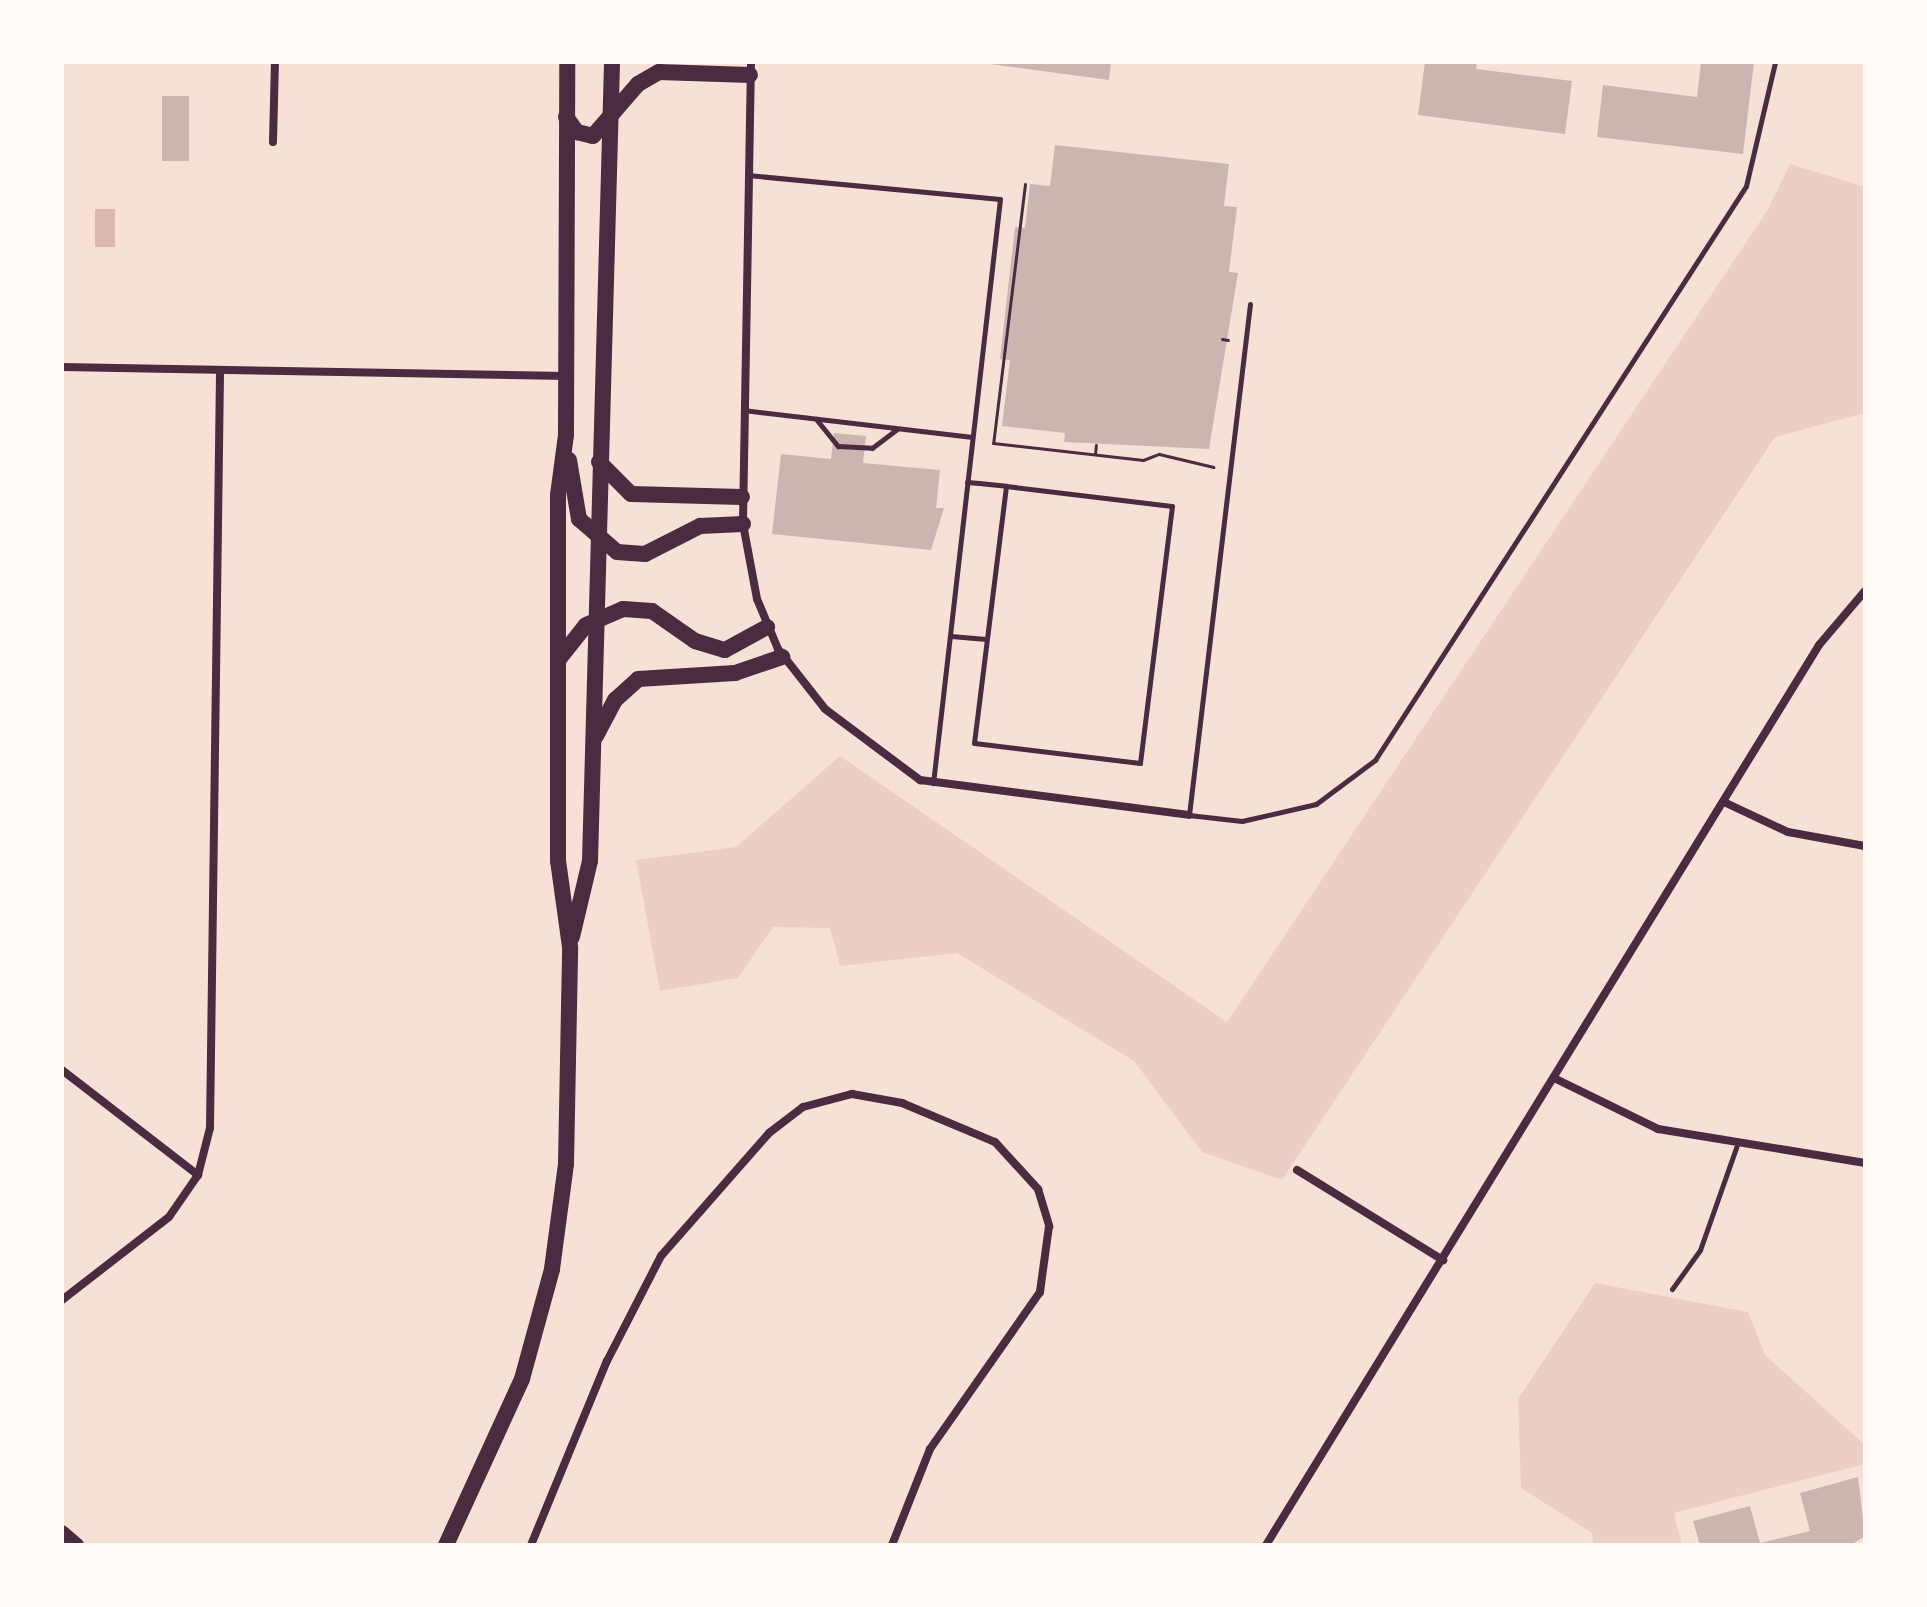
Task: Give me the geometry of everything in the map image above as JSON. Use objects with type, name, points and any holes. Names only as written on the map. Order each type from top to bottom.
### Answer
[{"type":"main road","points":[[567,62],[566,435],[576,511],[597,541],[617,552],[645,554],[700,526],[743,524]]},
{"type":"main road","points":[[570,947],[590,861],[594,619],[612,62]]},
{"type":"main road","points":[[566,117],[589,136],[611,120],[638,84],[659,72],[750,68]]},
{"type":"main road","points":[[446,1545],[504,1428],[552,1269],[566,1164],[570,947],[558,861],[558,495],[566,435]]},
{"type":"main road","points":[[599,462],[631,494],[742,497]]},
{"type":"main road","points":[[559,659],[594,619],[646,610],[725,650],[767,627]]},
{"type":"main road","points":[[594,741],[615,700],[638,679],[735,673],[782,657]]},
{"type":"street","points":[[273,142],[275,62]]},
{"type":"street","points":[[750,68],[745,175],[743,524],[767,627],[782,657],[839,721],[933,784],[1189,815]]},
{"type":"street","points":[[62,367],[566,376]]},
{"type":"street","points":[[62,1300],[169,1217],[198,1175],[212,1114],[210,749],[220,372]]},
{"type":"street","points":[[1266,1545],[1726,803],[1819,645],[1865,591]]},
{"type":"street","points":[[1726,803],[1788,832],[1865,846]]},
{"type":"street","points":[[62,1070],[198,1175]]},
{"type":"street","points":[[1556,1079],[1658,1129],[1737,1145],[1865,1163]]},
{"type":"street","points":[[531,1545],[607,1361],[661,1256],[769,1133],[803,1107],[852,1094],[902,1103],[995,1142],[1038,1189],[1049,1226],[1040,1292],[930,1449],[892,1545]]},
{"type":"street","points":[[1297,1170],[1443,1260]]},
{"type":"street","points":[[62,1532],[77,1545]]},
{"type":"lane","points":[[1250,304],[1189,815],[1281,816],[1334,795],[1375,760],[1746,186],[1775,62]]},
{"type":"lane","points":[[745,175],[1000,199],[933,784]]},
{"type":"lane","points":[[743,410],[972,437]]},
{"type":"lane","points":[[816,418],[838,446],[876,447],[898,428]]},
{"type":"lane","points":[[967,482],[1006,486],[1172,506],[1140,763],[974,743],[1006,486]]},
{"type":"lane","points":[[951,636],[987,640]]},
{"type":"lane","points":[[1672,1289],[1711,1226],[1737,1145]]},
{"type":"path","points":[[1025,184],[993,443],[1095,454],[1159,454],[1213,467]]},
{"type":"path","points":[[1012,292],[1018,293]]},
{"type":"path","points":[[1222,339],[1228,340]]},
{"type":"path","points":[[1095,454],[1096,445]]},
{"type":"shaded area","points":[[1790,164],[1865,187],[1865,413],[1775,437],[1282,1180],[1202,1152],[1134,1061],[957,953],[840,966],[830,928],[773,927],[738,978],[660,991],[636,860],[736,847],[840,756],[1227,1022],[1767,211]]},
{"type":"shaded area","points":[[95,209],[115,209],[115,247],[95,247]]},
{"type":"shaded area","points":[[1595,1283],[1748,1312],[1765,1355],[1865,1445],[1865,1464],[1674,1513],[1682,1545],[1593,1545],[1592,1533],[1521,1488],[1518,1399]]},
{"type":"building","points":[[974,62],[1111,62],[1109,80]]},
{"type":"building","points":[[1425,62],[1477,62],[1476,69],[1572,81],[1565,134],[1418,115]]},
{"type":"building","points":[[1701,62],[1754,62],[1743,154],[1597,137],[1603,85],[1697,97]]},
{"type":"building","points":[[162,96],[189,96],[189,161],[162,161]]},
{"type":"building","points":[[1055,145],[1229,164],[1224,206],[1237,207],[1229,272],[1238,273],[1209,449],[1064,442],[1065,433],[1002,426],[1010,360],[1000,359],[1015,227],[1025,228],[1030,184],[1050,186]]},
{"type":"building","points":[[834,433],[866,436],[863,463],[940,470],[936,508],[944,508],[931,550],[772,534],[781,454],[831,459]]},
{"type":"building","points":[[1858,1477],[1865,1536],[1851,1545],[1700,1545],[1693,1521],[1750,1506],[1760,1543],[1810,1531],[1800,1493]]}]
